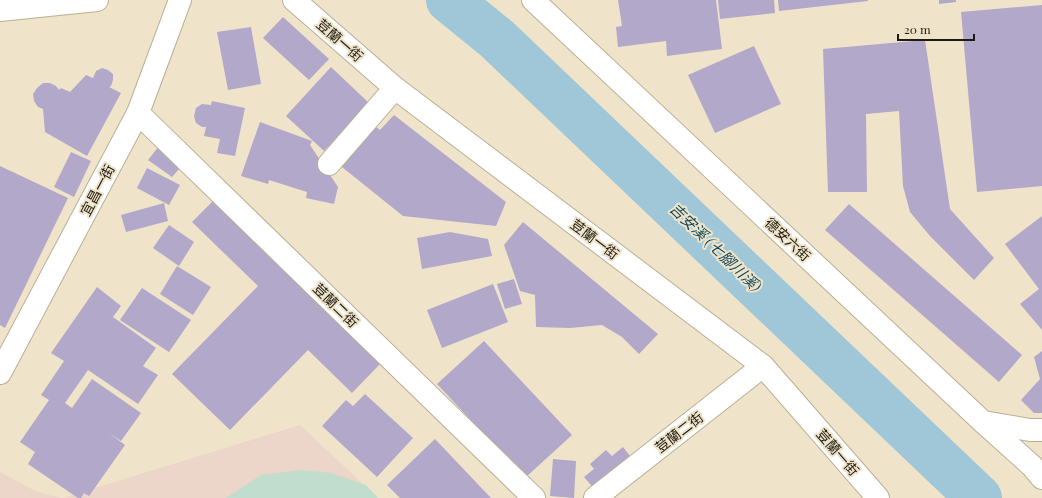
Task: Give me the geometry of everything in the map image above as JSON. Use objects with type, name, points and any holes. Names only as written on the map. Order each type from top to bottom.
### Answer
[{"type":"street","points":[[0,10],[97,0]]},
{"type":"street","name":"宜昌一街","points":[[0,373],[138,113],[180,0]]},
{"type":"street","name":"荳蘭一街","points":[[294,0],[395,88],[763,366],[878,498]]},
{"type":"street","name":"德安六街","points":[[533,0],[983,422],[1032,466],[1042,478]]},
{"type":"street","points":[[329,164],[395,88]]},
{"type":"street","name":"荳蘭二街","points":[[138,113],[534,498]]},
{"type":"street","name":"荳蘭二街","points":[[594,498],[763,366]]},
{"type":"street","points":[[983,422],[1030,430],[1042,430]]},
{"type":"shaded area","points":[[300,425],[378,498],[62,498]]},
{"type":"shaded area","points":[[0,472],[37,492],[62,498],[0,498]]},
{"type":"green space","points":[[301,470],[331,473],[366,485],[378,498],[226,498],[261,475]]},
{"type":"building","points":[[618,0],[716,0],[722,49],[667,56],[666,41],[618,47],[616,27],[622,26]]},
{"type":"building","points":[[718,0],[774,0],[775,13],[720,19]]},
{"type":"building","points":[[778,0],[868,0],[868,1],[779,11]]},
{"type":"building","points":[[939,0],[956,0],[956,2],[939,4]]},
{"type":"building","points":[[1042,5],[1042,186],[977,192],[961,12]]},
{"type":"building","points":[[283,17],[329,59],[309,80],[263,38]]},
{"type":"building","points":[[251,27],[261,84],[228,90],[217,32]]},
{"type":"building","points":[[925,40],[950,209],[994,258],[974,280],[930,236],[910,212],[903,186],[899,111],[866,114],[867,192],[828,192],[823,49]]},
{"type":"building","points":[[754,46],[781,104],[715,133],[688,75]]},
{"type":"building","points":[[331,67],[369,103],[324,151],[286,116]]},
{"type":"building","points":[[102,68],[113,74],[113,80],[111,86],[109,87],[121,93],[87,156],[45,132],[43,109],[38,107],[34,101],[33,94],[43,83],[50,83],[56,86],[59,90],[61,88],[70,92],[86,75],[93,78],[96,71]]},
{"type":"building","points":[[212,101],[245,108],[235,156],[217,153],[220,139],[204,136],[206,127],[202,127],[196,123],[194,116],[196,108],[202,104],[211,105]]},
{"type":"building","points":[[394,115],[506,202],[496,226],[403,216],[337,163],[374,125],[380,130]]},
{"type":"building","points":[[260,122],[312,141],[310,145],[338,187],[334,204],[306,198],[307,192],[269,180],[268,184],[241,176]]},
{"type":"building","points":[[159,146],[179,169],[172,177],[148,160]]},
{"type":"building","points":[[71,152],[91,161],[74,197],[54,187]]},
{"type":"building","points":[[0,166],[68,198],[5,328],[0,325]]},
{"type":"building","points":[[147,168],[180,185],[169,205],[137,188]]},
{"type":"building","points":[[214,200],[382,362],[352,393],[308,350],[230,430],[172,374],[258,286],[192,222]]},
{"type":"building","points":[[164,203],[168,221],[126,232],[121,215]]},
{"type":"building","points":[[849,204],[1022,355],[999,382],[825,230]]},
{"type":"building","points":[[1042,216],[1042,330],[1020,304],[1039,289],[1005,244]]},
{"type":"building","points":[[523,222],[658,334],[639,354],[622,337],[602,325],[570,328],[536,327],[535,295],[520,291],[504,245]]},
{"type":"building","points":[[169,225],[194,242],[179,266],[153,248]]},
{"type":"building","points":[[450,232],[488,239],[492,256],[422,269],[417,238]]},
{"type":"building","points":[[177,266],[211,287],[193,315],[160,294]]},
{"type":"building","points":[[514,279],[522,304],[505,309],[497,284]]},
{"type":"building","points":[[493,284],[508,322],[442,348],[427,310]]},
{"type":"building","points":[[97,287],[121,306],[113,317],[156,348],[143,366],[158,375],[138,404],[88,370],[65,403],[72,408],[92,379],[141,413],[121,441],[109,433],[125,445],[89,496],[84,493],[81,498],[78,498],[28,464],[35,452],[20,442],[49,400],[41,395],[64,361],[51,353]]},
{"type":"building","points":[[142,288],[191,320],[169,352],[120,320]]},
{"type":"building","points":[[484,341],[572,435],[525,478],[437,384]]},
{"type":"building","points":[[1042,351],[1042,413],[1034,413],[1021,400],[1040,379],[1034,357]]},
{"type":"building","points":[[365,394],[413,438],[377,477],[322,426],[346,400],[353,406]]},
{"type":"building","points":[[435,439],[491,498],[400,498],[387,485]]},
{"type":"building","points":[[623,447],[633,460],[596,491],[584,477],[594,469],[590,464],[606,450],[612,456]]},
{"type":"building","points":[[553,459],[576,461],[574,498],[550,496]]},
{"type":"waterway","name":"吉安溪 (七腳川溪)","points":[[449,0],[497,39],[979,498]]}]
